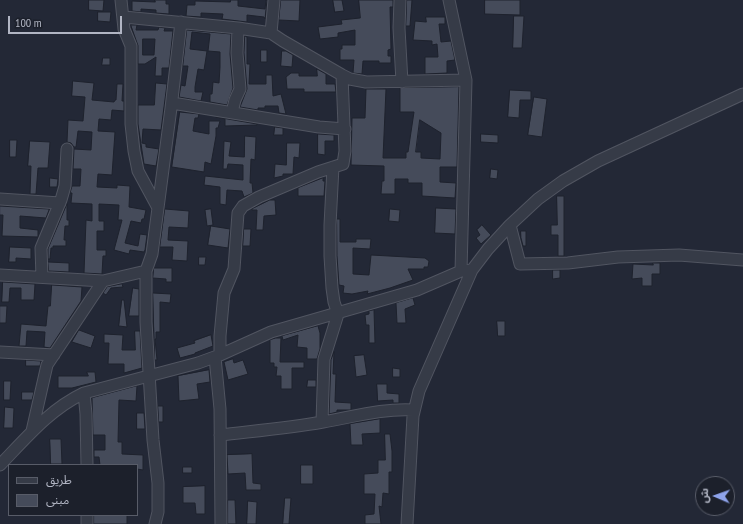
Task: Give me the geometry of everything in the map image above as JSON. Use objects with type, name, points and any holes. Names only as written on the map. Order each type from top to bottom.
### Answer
[{"type":"street","points":[[120,0],[124,17],[124,28],[131,46],[131,124],[134,151],[138,172],[158,208]]},
{"type":"street","points":[[271,33],[274,0]]},
{"type":"street","points":[[400,0],[399,28],[402,82]]},
{"type":"street","points":[[407,524],[414,410],[419,391],[466,270],[466,80],[449,0]]},
{"type":"street","points":[[124,17],[238,28],[271,33],[342,75],[350,79],[366,82],[466,80]]},
{"type":"street","points":[[156,524],[158,512],[158,483],[153,440],[146,322],[146,271],[152,254],[181,22]]},
{"type":"street","points":[[232,112],[240,89],[237,53],[238,28]]},
{"type":"street","points":[[221,524],[220,409],[217,356],[224,293],[234,269],[238,213],[243,206],[259,197],[343,164],[345,151],[345,129],[342,75]]},
{"type":"street","points":[[0,465],[32,431],[61,406],[84,393],[198,363],[271,332],[338,314],[417,290],[466,270],[538,199],[563,181],[598,160],[743,94]]},
{"type":"street","points":[[172,103],[345,129]]},
{"type":"street","points":[[42,277],[41,248],[60,203],[65,186],[68,149]]},
{"type":"street","points":[[322,422],[324,359],[338,314],[332,288],[330,256],[333,167]]},
{"type":"street","points":[[0,198],[60,203]]},
{"type":"street","points":[[510,225],[520,264],[568,262],[618,257],[672,256],[743,260]]},
{"type":"street","points":[[0,275],[103,281],[146,271]]},
{"type":"street","points":[[32,431],[47,365],[103,281]]},
{"type":"street","points":[[0,352],[54,355]]},
{"type":"street","points":[[84,393],[87,464]]},
{"type":"street","points":[[220,435],[322,422],[361,414],[400,409],[414,410]]},
{"type":"building","points":[[89,0],[104,0],[103,11],[89,10]]},
{"type":"building","points":[[155,0],[166,0],[166,4],[169,4],[169,14],[156,13],[156,10],[141,9],[141,12],[132,11],[132,1],[155,2]]},
{"type":"building","points":[[231,0],[238,0],[238,6],[265,9],[267,0],[265,19],[264,17],[247,15],[247,22],[222,19],[223,14],[201,13],[201,17],[186,16],[187,5],[195,5],[195,1],[230,2]]},
{"type":"building","points":[[281,0],[300,0],[299,21],[279,20]]},
{"type":"building","points":[[333,0],[342,0],[344,11],[335,12]]},
{"type":"building","points":[[359,0],[393,0],[393,7],[390,7],[391,49],[388,50],[388,56],[391,56],[391,63],[363,61],[362,74],[353,73],[354,60],[340,60],[340,49],[342,49],[342,45],[355,45],[355,30],[338,33],[338,37],[320,39],[318,27],[342,24],[341,20],[360,18]]},
{"type":"building","points":[[407,0],[412,0],[410,26],[406,26]]},
{"type":"building","points":[[485,0],[520,0],[520,15],[485,14]]},
{"type":"building","points":[[98,12],[111,12],[110,22],[98,21]]},
{"type":"building","points":[[514,16],[524,16],[522,48],[513,48]]},
{"type":"building","points":[[426,17],[445,17],[445,24],[439,24],[441,42],[451,41],[455,60],[447,61],[447,73],[425,74],[425,57],[438,57],[437,44],[432,45],[432,41],[413,40],[415,21],[426,22]]},
{"type":"building","points":[[131,25],[137,25],[136,30],[158,30],[159,27],[165,28],[164,31],[173,31],[169,68],[162,68],[162,76],[155,76],[156,57],[145,64],[138,64],[138,46]],"holes":[[[143,39],[155,39],[154,55],[143,55]]]},
{"type":"building","points":[[187,30],[231,34],[230,54],[233,88],[227,105],[210,102],[213,82],[219,83],[220,52],[208,51],[210,34],[192,32],[190,49],[207,51],[204,70],[198,69],[195,87],[195,92],[203,92],[201,101],[179,97],[181,85],[185,86],[188,66],[183,66]]},
{"type":"building","points":[[245,36],[247,37],[247,64],[250,64],[249,84],[266,84],[266,75],[272,75],[273,96],[281,94],[286,114],[279,113],[278,106],[265,106],[265,108],[258,108],[258,110],[240,107],[247,89],[244,53]]},
{"type":"building","points":[[261,50],[267,50],[267,62],[261,62]]},
{"type":"building","points":[[282,51],[286,51],[293,55],[292,67],[281,66]]},
{"type":"building","points":[[103,58],[110,58],[110,65],[102,65]]},
{"type":"building","points":[[317,69],[326,74],[326,84],[335,84],[336,92],[304,92],[304,89],[287,89],[286,77],[291,73],[299,73],[299,76],[317,76]]},
{"type":"building","points":[[73,81],[94,83],[92,100],[114,102],[116,100],[117,84],[123,84],[122,101],[124,101],[124,111],[112,110],[111,120],[99,119],[98,131],[115,132],[112,175],[98,174],[97,187],[117,188],[117,185],[130,186],[129,207],[146,210],[144,219],[142,219],[141,223],[131,221],[125,243],[138,246],[140,234],[147,235],[145,250],[144,252],[130,250],[129,254],[114,250],[122,220],[118,220],[119,205],[99,204],[99,221],[104,221],[104,231],[97,231],[97,250],[106,250],[106,256],[103,256],[102,274],[84,273],[86,220],[92,221],[92,204],[71,203],[72,193],[70,193],[72,186],[80,186],[81,169],[73,169],[74,149],[91,150],[92,132],[78,131],[76,147],[67,142],[68,120],[83,121],[85,97],[72,96]]},
{"type":"building","points":[[156,83],[167,84],[161,130],[143,129],[142,143],[146,144],[146,147],[159,149],[156,166],[144,164],[138,124],[138,105],[154,105]]},
{"type":"building","points":[[459,87],[457,167],[440,167],[440,182],[456,183],[455,198],[422,196],[422,183],[408,183],[408,179],[395,179],[395,194],[381,194],[382,181],[384,181],[384,166],[351,165],[352,118],[365,118],[366,89],[386,89],[383,158],[406,158],[414,112],[400,112],[400,88]],"holes":[[[420,120],[441,133],[440,159],[421,158],[421,152],[416,152]]]},
{"type":"building","points":[[510,90],[531,91],[531,100],[520,100],[519,118],[508,117]]},
{"type":"building","points":[[534,97],[547,99],[542,137],[528,135]]},
{"type":"building","points":[[180,112],[199,114],[198,118],[195,118],[193,131],[209,134],[209,121],[220,121],[218,128],[216,128],[211,164],[205,162],[204,172],[172,167]]},
{"type":"building","points":[[216,117],[257,125],[225,126],[225,119]]},
{"type":"building","points":[[275,127],[283,128],[283,135],[274,135]]},
{"type":"building","points":[[318,134],[334,135],[334,141],[325,141],[325,155],[318,154]]},
{"type":"building","points":[[481,134],[498,135],[498,143],[481,142]]},
{"type":"building","points":[[245,136],[256,137],[255,160],[251,159],[250,183],[252,183],[253,193],[244,197],[242,191],[227,190],[226,205],[220,204],[220,187],[204,185],[205,176],[243,180],[243,165],[228,164],[227,169],[223,169],[224,141],[231,142],[229,156],[244,157]]},
{"type":"building","points":[[10,140],[17,140],[16,157],[10,157]]},
{"type":"building","points":[[30,141],[50,142],[48,168],[38,168],[36,194],[30,194],[31,166],[28,166]]},
{"type":"building","points":[[287,143],[300,143],[299,158],[294,157],[293,174],[283,174],[283,176],[274,178],[275,164],[286,165]]},
{"type":"building","points":[[491,169],[498,170],[497,179],[490,178]]},
{"type":"building","points":[[50,178],[58,179],[57,187],[50,187]]},
{"type":"building","points":[[323,178],[323,181],[325,181],[324,196],[298,196],[298,188]]},
{"type":"building","points":[[557,196],[564,196],[564,256],[558,256],[558,235],[551,235],[551,225],[557,225]]},
{"type":"building","points":[[270,200],[275,200],[276,215],[264,216],[263,230],[256,230],[257,210],[252,209]]},
{"type":"building","points":[[67,204],[67,220],[69,220],[69,226],[65,226],[64,240],[66,240],[66,246],[53,246],[53,248],[51,248],[50,259],[48,259],[48,249]]},
{"type":"building","points":[[0,206],[49,210],[46,218],[20,216],[20,228],[38,230],[38,237],[2,236],[3,215],[0,215]]},
{"type":"building","points":[[436,208],[456,209],[455,234],[435,233]]},
{"type":"building","points":[[165,209],[189,211],[188,228],[169,227],[168,240],[188,241],[187,261],[172,260],[173,247],[160,247]]},
{"type":"building","points":[[211,209],[213,225],[207,226],[205,210]]},
{"type":"building","points":[[390,209],[400,210],[399,222],[389,221]]},
{"type":"building","points":[[337,219],[340,219],[340,242],[356,242],[356,239],[371,239],[370,249],[353,248],[353,274],[369,275],[371,255],[425,258],[429,261],[428,267],[424,267],[424,269],[408,269],[413,280],[390,288],[367,294],[368,291],[352,294],[343,293],[344,286],[339,285]]},
{"type":"building","points":[[482,225],[491,235],[481,244],[476,238],[480,235],[477,230]]},
{"type":"building","points":[[211,226],[230,229],[228,248],[208,245]]},
{"type":"building","points":[[244,229],[251,229],[250,246],[243,246]]},
{"type":"building","points":[[521,231],[526,231],[526,246],[523,246]]},
{"type":"building","points":[[10,247],[31,248],[31,259],[16,258],[16,262],[9,262]]},
{"type":"building","points":[[199,257],[206,257],[205,265],[199,265]]},
{"type":"building","points":[[48,262],[69,263],[69,272],[49,271]]},
{"type":"building","points":[[653,263],[660,263],[660,274],[652,274],[652,286],[642,286],[642,278],[632,279],[633,264],[653,265]]},
{"type":"building","points":[[154,268],[172,268],[172,282],[166,282],[166,279],[153,278]]},
{"type":"building","points":[[553,270],[560,270],[560,278],[553,279]]},
{"type":"building","points":[[3,282],[35,284],[34,300],[21,300],[21,288],[10,288],[9,302],[2,302]]},
{"type":"building","points":[[122,284],[123,287],[111,288],[106,295],[103,293],[107,287]]},
{"type":"building","points":[[52,285],[82,287],[81,301],[50,348],[44,347],[45,332],[27,331],[26,346],[19,346],[21,324],[46,326]]},
{"type":"building","points":[[133,288],[139,289],[139,316],[129,316]]},
{"type":"building","points":[[153,293],[171,294],[170,303],[160,302],[160,332],[156,332],[155,339],[157,360],[155,360]]},
{"type":"building","points":[[413,298],[415,305],[405,309],[406,323],[397,323],[396,303]]},
{"type":"building","points":[[122,300],[124,300],[127,327],[119,326]]},
{"type":"building","points":[[0,306],[7,306],[6,323],[0,323]]},
{"type":"building","points":[[374,310],[375,343],[369,343],[369,325],[366,325],[365,315],[369,314],[369,311]]},
{"type":"building","points":[[497,321],[505,321],[505,336],[498,336]]},
{"type":"building","points":[[318,326],[320,333],[320,349],[317,359],[307,359],[307,348],[297,347],[298,335],[283,340],[282,336]]},
{"type":"building","points":[[79,330],[95,336],[91,348],[72,342]]},
{"type":"building","points":[[135,331],[140,331],[142,368],[124,373],[124,364],[108,364],[109,343],[104,343],[104,334],[123,335],[122,350],[135,350]]},
{"type":"building","points":[[211,335],[213,346],[195,354],[180,358],[177,348],[195,343],[194,341]]},
{"type":"building","points":[[281,338],[280,362],[304,362],[304,368],[292,368],[292,389],[281,389],[281,376],[276,376],[277,367],[274,367],[274,363],[270,363],[270,340]]},
{"type":"building","points":[[334,352],[333,374],[336,374],[335,402],[351,403],[351,410],[337,410],[337,412],[329,414],[331,360]]},
{"type":"building","points":[[364,355],[367,375],[356,377],[354,356]]},
{"type":"building","points":[[233,359],[234,363],[243,360],[248,374],[228,380],[224,362]]},
{"type":"building","points":[[26,360],[41,361],[40,366],[26,366]]},
{"type":"building","points":[[393,368],[400,369],[400,377],[393,377]]},
{"type":"building","points":[[209,370],[210,382],[197,384],[199,399],[179,401],[178,376]]},
{"type":"building","points":[[87,372],[95,372],[96,382],[72,388],[58,388],[58,376],[88,376]]},
{"type":"building","points":[[308,380],[316,380],[316,387],[307,387]]},
{"type":"building","points":[[4,381],[11,381],[10,400],[4,400]]},
{"type":"building","points":[[377,384],[387,384],[387,393],[399,394],[399,403],[393,403],[393,400],[378,401]]},
{"type":"building","points":[[137,386],[136,401],[119,400],[118,442],[122,442],[122,454],[143,455],[143,470],[138,469],[138,464],[100,464],[99,457],[94,457],[94,450],[105,450],[105,435],[93,435],[92,398]]},
{"type":"building","points":[[22,392],[34,392],[32,400],[22,400]]},
{"type":"building","points":[[158,406],[163,406],[163,422],[159,422]]},
{"type":"building","points":[[5,407],[14,408],[13,428],[4,428]]},
{"type":"building","points":[[137,413],[144,413],[145,429],[137,429]]},
{"type":"building","points":[[380,419],[380,433],[362,434],[363,445],[351,445],[350,424]]},
{"type":"building","points":[[385,434],[390,434],[392,451],[392,472],[389,472],[389,494],[383,493],[382,507],[379,506],[381,524],[365,524],[365,515],[374,514],[375,494],[364,494],[364,474],[378,473],[378,460],[385,460]]},
{"type":"building","points":[[50,439],[61,439],[62,464],[51,464]]},
{"type":"building","points":[[252,454],[253,483],[261,484],[261,490],[246,490],[245,473],[228,474],[227,455]]},
{"type":"building","points":[[301,465],[313,465],[313,484],[301,484]]},
{"type":"building","points":[[183,467],[192,467],[192,473],[183,473]]},
{"type":"building","points":[[205,486],[205,514],[196,514],[195,503],[183,503],[183,487]]},
{"type":"building","points":[[285,498],[291,498],[289,524],[283,524]]},
{"type":"building","points":[[228,500],[235,500],[236,524],[228,524]]},
{"type":"building","points":[[248,501],[257,502],[256,524],[247,524]]},
{"type":"building","points":[[94,516],[127,516],[127,524],[94,524]]}]
